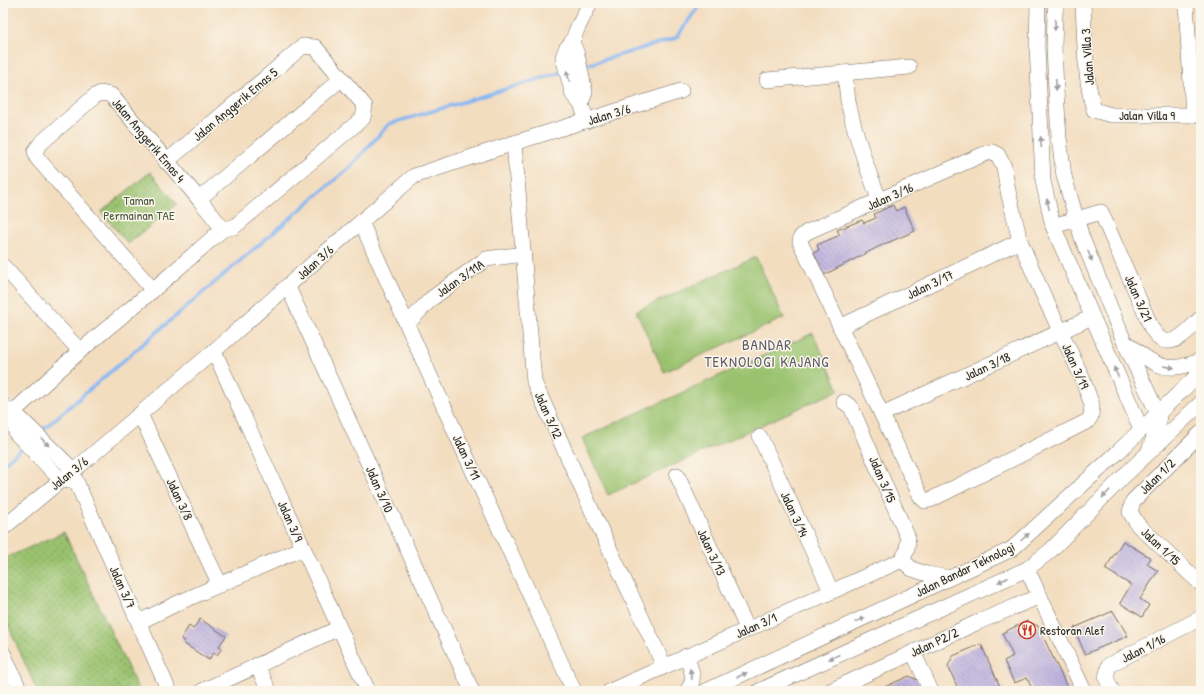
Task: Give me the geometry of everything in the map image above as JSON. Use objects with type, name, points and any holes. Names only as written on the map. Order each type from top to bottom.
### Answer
[{"type":"street","points":[[587,121],[570,51],[577,29],[590,3]]},
{"type":"street","points":[[1038,3],[1037,46],[1043,181],[1053,226],[1141,429],[1149,430],[1201,372]]},
{"type":"street","points":[[1056,3],[1054,46],[1059,138],[1064,176],[1082,238],[1157,421],[1148,453]]},
{"type":"street","name":"Jalan Villa 3","points":[[1083,3],[1089,95],[1094,110]]},
{"type":"street","points":[[1186,3],[1197,115]]},
{"type":"street","name":"Jalan Anggerik Emas 5","points":[[166,162],[303,46],[315,47],[341,79]]},
{"type":"street","points":[[767,80],[909,67]]},
{"type":"street","points":[[845,73],[852,118],[880,201]]},
{"type":"street","points":[[65,473],[14,418],[80,351],[223,229],[234,227],[364,118],[365,106],[341,79],[199,199]]},
{"type":"street","name":"Jalan 3/6","points":[[3,528],[65,473],[140,414],[214,351],[414,176],[514,143],[681,92]]},
{"type":"street","name":"Jalan Anggerik Emas 4","points":[[153,290],[37,158],[35,151],[41,143],[94,96],[101,93],[111,95],[223,229]]},
{"type":"street","name":"Jalan Villa 9","points":[[1094,110],[1111,115],[1197,115]]},
{"type":"street","name":"Jalan 3/12","points":[[514,143],[534,382],[664,666]]},
{"type":"street","name":"Jalan 3/19","points":[[882,414],[921,497],[925,501],[930,500],[1088,421],[1091,416],[1092,405],[1082,377],[1020,240],[1008,191],[1004,167],[998,155],[992,152],[984,154]]},
{"type":"street","name":"Jalan 3/16","points":[[840,326],[800,242],[801,237],[808,232],[984,154]]},
{"type":"street","name":"Jalan 3/21","points":[[1076,219],[1100,212],[1152,329],[1158,338],[1164,341],[1179,338],[1200,319]]},
{"type":"street","points":[[1053,226],[1076,219]]},
{"type":"street","name":"Jalan 3/11","points":[[361,222],[574,691]]},
{"type":"street","name":"Jalan 3/17","points":[[840,326],[1020,240]]},
{"type":"street","name":"Jalan 3/11A","points":[[407,324],[431,298],[486,259],[524,254]]},
{"type":"street","points":[[3,266],[80,351]]},
{"type":"street","name":"Jalan 3/10","points":[[288,287],[472,691]]},
{"type":"street","name":"Jalan 3/18","points":[[882,414],[1092,317]]},
{"type":"street","points":[[840,326],[882,414]]},
{"type":"street","points":[[1124,341],[1151,362],[1160,366],[1177,368],[1190,365],[1201,360]]},
{"type":"street","name":"Jalan 3/9","points":[[214,351],[368,691]]},
{"type":"street","name":"Jalan 3/15","points":[[844,402],[851,407],[908,538],[908,550],[902,560]]},
{"type":"street","name":"Jalan Bandar Teknologi","points":[[759,691],[1027,569],[1050,551],[1148,453],[1201,403]]},
{"type":"street","points":[[1117,453],[1125,434],[1132,408]]},
{"type":"street","name":"Jalan 3/8","points":[[140,414],[220,585]]},
{"type":"street","points":[[1157,421],[1170,426],[1183,421]]},
{"type":"street","name":"Jalan Bandar Teknologi","points":[[706,691],[1012,549],[1117,453],[1141,429]]},
{"type":"street","name":"Jalan 3/14","points":[[760,437],[831,591]]},
{"type":"street","name":"Jalan 1/2","points":[[1138,525],[1130,512],[1133,501],[1199,439]]},
{"type":"street","name":"Jalan 3/7","points":[[65,473],[139,622],[169,691]]},
{"type":"street","name":"Jalan 3/13","points":[[677,475],[747,628]]},
{"type":"street","name":"Jalan 1/15","points":[[1138,525],[1201,584]]},
{"type":"street","points":[[139,622],[304,548]]},
{"type":"street","points":[[902,560],[912,568],[927,574],[949,578]]},
{"type":"street","name":"Jalan 3/1","points":[[610,691],[747,628],[902,560]]},
{"type":"street","points":[[1027,569],[1084,691]]},
{"type":"street","name":"Jalan P2/2","points":[[830,691],[976,623],[1040,596]]},
{"type":"street","name":"Jalan 1/16","points":[[1112,691],[1106,678],[1109,665],[1201,618]]},
{"type":"street","points":[[202,691],[339,628]]},
{"type":"street","points":[[913,652],[932,691]]},
{"type":"street","points":[[686,656],[692,673],[692,682],[687,691]]},
{"type":"street","points":[[4,657],[20,691]]},
{"type":"street","points":[[257,665],[269,691]]},
{"type":"green space","name":"Taman Permainan TAE","points":[[150,172],[177,204],[128,244],[101,212]]},
{"type":"green space","points":[[756,257],[784,318],[664,372],[636,311]]},
{"type":"green space","points":[[813,333],[839,390],[608,495],[582,438]]},
{"type":"green space","points":[[64,532],[139,691],[37,691],[3,614],[3,559]]},
{"type":"building","points":[[893,205],[896,211],[904,207],[915,231],[880,246],[824,275],[814,253],[819,250],[817,245],[840,235],[837,230],[862,220],[864,223],[876,218],[874,214]]},
{"type":"building","points":[[1123,541],[1151,558],[1147,564],[1158,571],[1140,599],[1149,605],[1142,617],[1120,603],[1131,585],[1105,569]]},
{"type":"building","points":[[1113,611],[1128,636],[1085,654],[1074,628]]},
{"type":"building","points":[[200,619],[226,636],[219,646],[222,648],[217,655],[213,653],[209,660],[183,643],[185,641],[181,639],[189,626],[193,629]]},
{"type":"building","points":[[1027,621],[1038,626],[1069,691],[1033,691],[1027,678],[1014,683],[1004,661],[1013,656],[1002,633]]},
{"type":"building","points":[[981,644],[1002,691],[959,691],[948,666],[953,656]]},
{"type":"building","points":[[909,676],[918,680],[923,691],[876,691]]},
{"type":"waterway","points":[[583,66],[676,38],[701,3]]},
{"type":"waterway","points":[[40,432],[350,167],[389,124],[563,72]]},
{"type":"waterway","points":[[3,464],[23,447]]},
{"type":"place","name":"Restoran Alef","points":[[1027,630]]},
{"type":"district","name":"BANDAR TEKNOLOGI KAJANG","points":[[767,354]]}]
